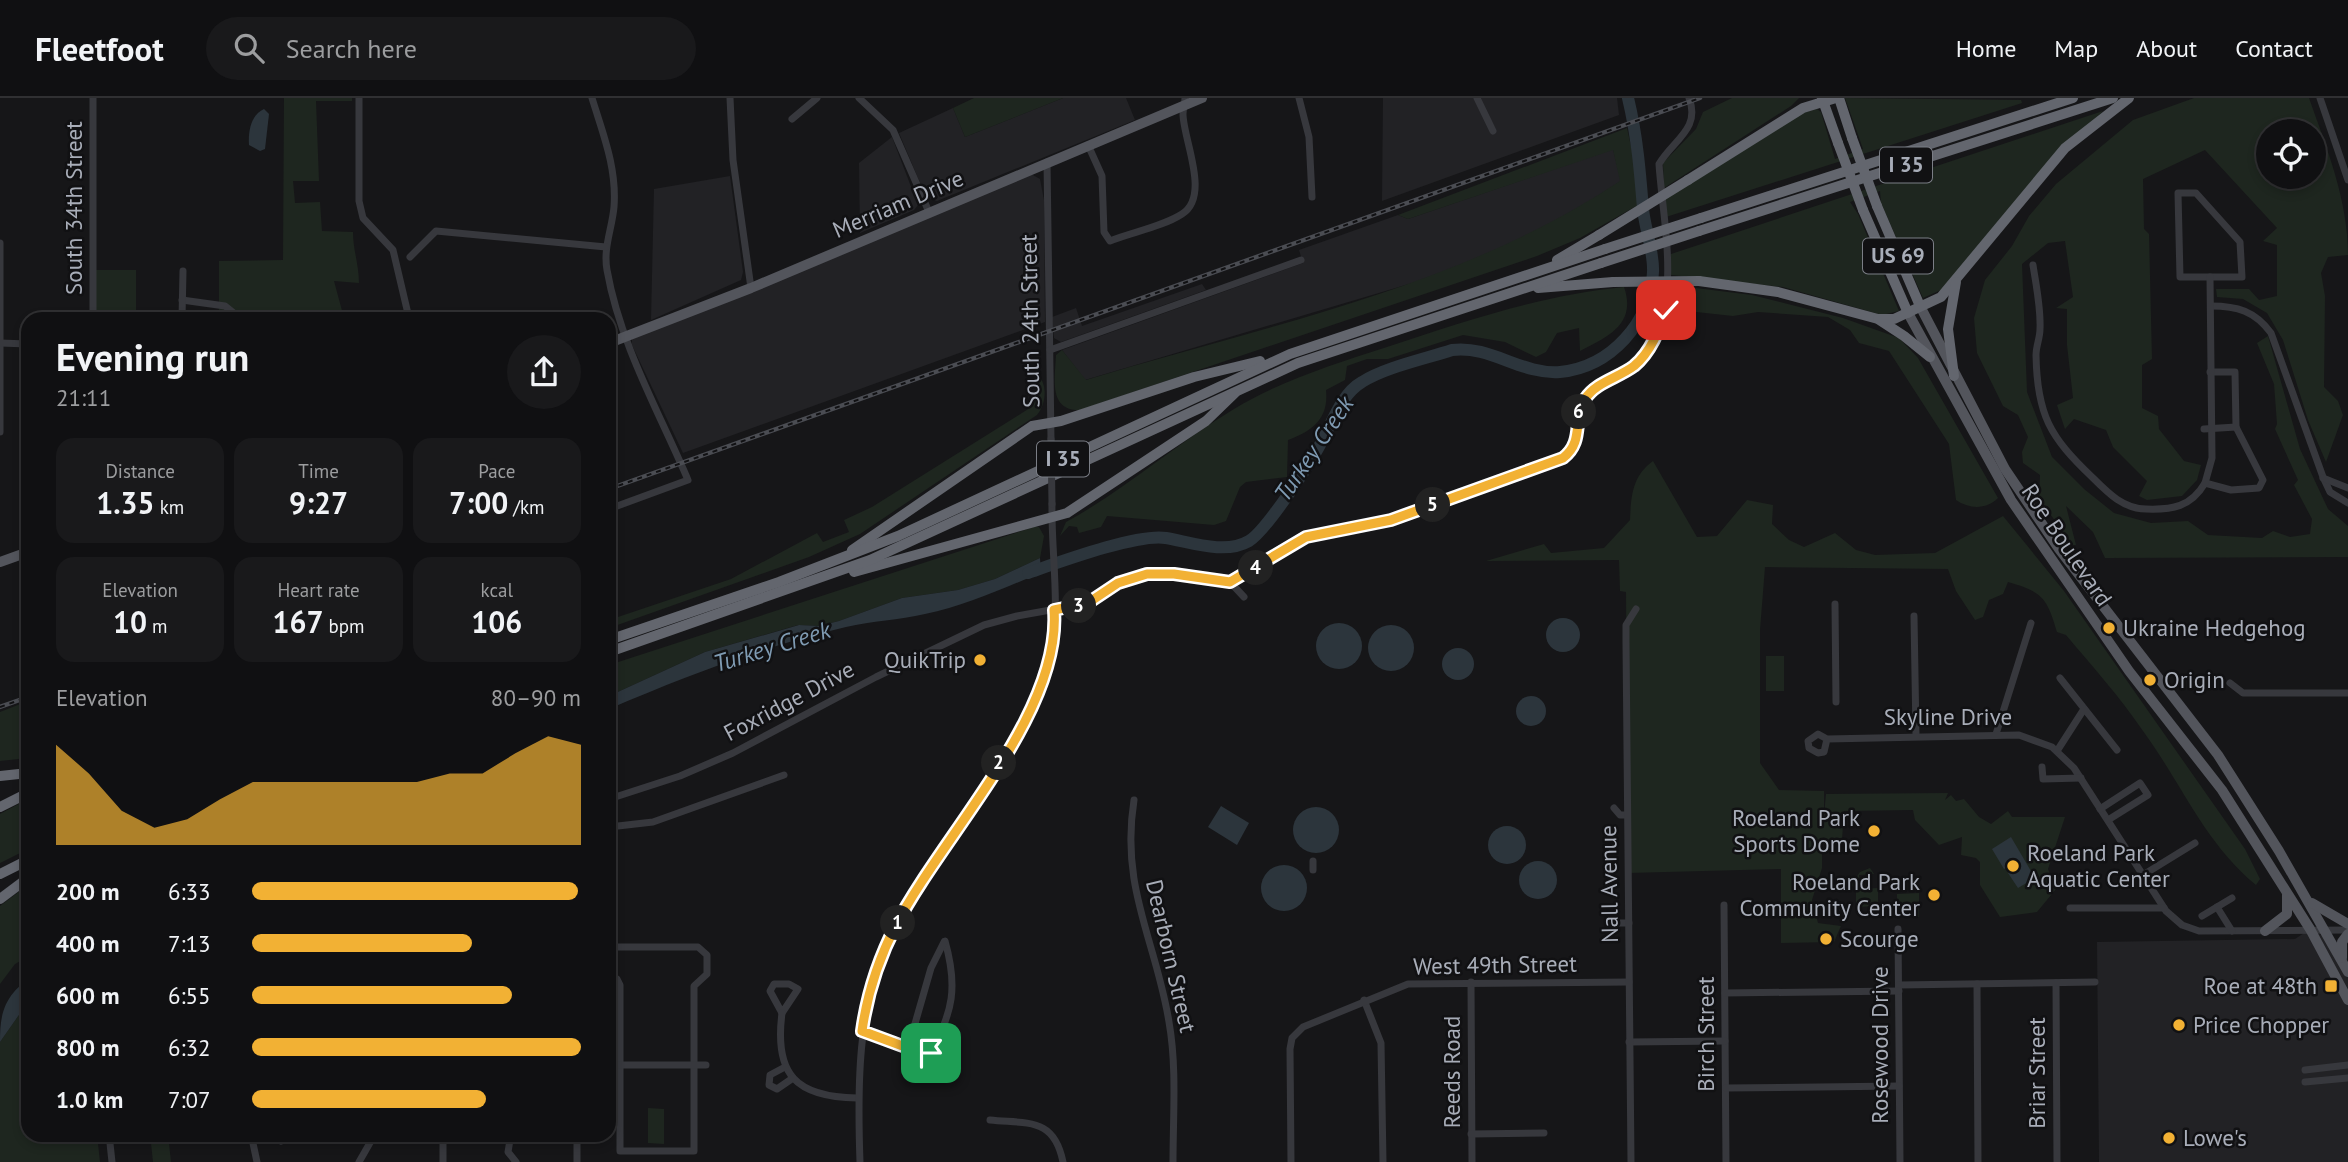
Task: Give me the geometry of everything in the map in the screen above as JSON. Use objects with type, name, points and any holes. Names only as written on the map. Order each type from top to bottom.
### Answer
[{"type":"highway","points":[[1797,111],[1805,98]]},
{"type":"highway","points":[[1540,271],[1797,111],[1823,100],[1837,98]]},
{"type":"highway","name":"US 69","points":[[1521,289],[1613,282],[1699,281],[1778,292],[1878,319],[1894,319],[1920,306],[1877,206],[1837,98]]},
{"type":"highway","name":"I 35","points":[[616,638],[835,562],[939,518],[1290,354],[2073,98]]},
{"type":"highway","name":"I 35","points":[[616,650],[807,584],[937,531],[1242,387],[1346,346],[2113,98]]},
{"type":"highway","points":[[1920,306],[1941,297],[2065,148],[2129,98]]},
{"type":"highway","points":[[1823,100],[1863,210],[1908,313]]},
{"type":"highway","points":[[1954,376],[1948,328],[1956,279]]},
{"type":"highway","points":[[1878,319],[1930,357]]},
{"type":"highway","points":[[835,562],[1026,429],[1195,377],[1290,354]]},
{"type":"highway","points":[[807,584],[933,552],[1052,509],[1067,513],[1089,501],[1206,421],[1242,387]]},
{"type":"highway","points":[[0,776],[21,774]]},
{"type":"highway","points":[[0,807],[21,796]]},
{"type":"highway","points":[[0,874],[21,864]]},
{"type":"highway","points":[[0,899],[21,883]]},
{"type":"main road","name":"Merriam Drive","points":[[616,340],[751,288],[1185,101],[1202,98]]},
{"type":"main road","name":"Roe Boulevard","points":[[1920,306],[1954,376],[2005,469],[2043,527],[2218,755],[2348,972]]},
{"type":"main road","name":"Roe Boulevard","points":[[1908,313],[2011,500],[2129,671],[2222,790],[2310,929],[2348,1000]]},
{"type":"main road","points":[[0,562],[21,554]]},
{"type":"main road","points":[[2265,931],[2287,914],[2286,891]]},
{"type":"main road","points":[[2306,898],[2348,924]]},
{"type":"main road","points":[[2342,962],[2342,942],[2348,932]]},
{"type":"street","name":"South 34th Street","points":[[93,98],[93,312]]},
{"type":"street","points":[[359,98],[359,201],[363,218],[393,250],[408,312]]},
{"type":"street","points":[[592,98],[611,158],[615,186],[614,209],[606,247],[606,268],[625,337],[688,480],[616,506]]},
{"type":"street","points":[[730,98],[733,160],[751,288]]},
{"type":"street","points":[[792,119],[817,98]]},
{"type":"street","points":[[859,98],[893,130],[929,212]]},
{"type":"street","points":[[1299,98],[1309,136],[1312,197]]},
{"type":"street","points":[[1477,98],[1493,131]]},
{"type":"street","points":[[1244,597],[1230,582],[1306,537],[1391,520],[1568,453],[1578,438],[1580,410],[1588,395],[1637,363],[1658,333],[1668,296],[1659,164],[1677,139],[1687,133],[1692,123],[1694,115],[1689,98]]},
{"type":"street","points":[[2320,98],[2348,180]]},
{"type":"street","points":[[1088,145],[1102,176],[1104,232],[1110,241],[1183,214],[1193,201],[1194,193],[1193,164],[1182,112],[1185,101]]},
{"type":"street","name":"South 24th Street","points":[[860,1162],[857,1098],[862,1031],[872,986],[896,925],[975,804],[1037,698],[1052,649],[1054,564],[1047,161]]},
{"type":"street","points":[[2196,192],[2240,242],[2242,277],[2210,277],[2180,277],[2178,193],[2196,192]]},
{"type":"street","points":[[410,257],[436,231],[606,247]]},
{"type":"street","points":[[0,243],[0,432]]},
{"type":"street","points":[[1050,350],[1301,260]]},
{"type":"street","points":[[2033,265],[2040,330],[2036,353],[2043,413],[2059,446],[2113,498],[2140,509],[2182,506],[2197,496],[2205,483],[2212,458],[2207,429],[2210,277]]},
{"type":"street","points":[[182,312],[183,271]]},
{"type":"street","points":[[182,300],[225,306],[232,312]]},
{"type":"street","points":[[2211,306],[2241,309],[2263,323],[2271,333],[2323,477],[2330,492],[2348,503]]},
{"type":"street","points":[[0,343],[21,344]]},
{"type":"street","points":[[2205,483],[2231,490],[2259,488],[2263,480],[2236,427],[2235,372],[2210,372]]},
{"type":"street","points":[[2207,429],[2236,427]]},
{"type":"street","points":[[2323,477],[2348,488]]},
{"type":"street","name":"Foxridge Drive","points":[[616,796],[725,757],[973,629],[1017,616],[1088,603],[1118,583],[1147,574],[1174,574],[1230,582]]},
{"type":"street","points":[[1835,604],[1836,702]]},
{"type":"street","name":"Nall Avenue","points":[[1630,1162],[1626,625],[1636,609]]},
{"type":"street","points":[[1914,616],[1916,735]]},
{"type":"street","points":[[1996,734],[2031,623]]},
{"type":"street","points":[[2060,678],[2116,750]]},
{"type":"street","points":[[2230,683],[2243,693],[2348,693]]},
{"type":"street","points":[[2057,751],[2084,709]]},
{"type":"street","name":"Skyline Drive","points":[[1827,739],[1996,734],[2028,737],[2057,751],[2081,778],[2173,919],[2193,929],[2310,929],[2348,932]]},
{"type":"street","points":[[2042,767],[2043,779],[2081,778]]},
{"type":"street","points":[[616,826],[653,822],[784,775]]},
{"type":"street","points":[[2100,809],[2140,783],[2148,794],[2108,820]]},
{"type":"street","name":"Dearborn Street","points":[[1134,800],[1131,843],[1136,902],[1169,1023],[1173,1162]]},
{"type":"street","points":[[1614,808],[1620,815],[1627,815]]},
{"type":"street","points":[[2143,875],[2195,843]]},
{"type":"street","points":[[2202,916],[2232,898]]},
{"type":"street","name":"Birch Street","points":[[1724,905],[1726,1162]]},
{"type":"street","points":[[2217,907],[2232,931]]},
{"type":"street","points":[[2070,908],[2164,908]]},
{"type":"street","points":[[1616,923],[1629,923]]},
{"type":"street","name":"Rosewood Drive","points":[[1898,929],[1900,1162]]},
{"type":"street","points":[[862,1031],[908,1048],[919,1055],[928,1055],[944,1027],[953,980],[945,941],[931,968],[908,1048]]},
{"type":"street","points":[[616,947],[696,947],[705,951],[707,972],[694,986],[694,1151],[620,1151],[620,984],[616,980]]},
{"type":"street","name":"Reeds Road","points":[[1471,982],[1472,1162]]},
{"type":"street","name":"West 49th Street","points":[[1291,1162],[1292,1038],[1303,1027],[1408,984],[1629,982]]},
{"type":"street","points":[[1725,993],[2095,982]]},
{"type":"street","name":"Briar Street","points":[[2056,983],[2057,1162]]},
{"type":"street","points":[[782,1013],[770,991],[774,984],[789,984],[798,989],[782,1013],[780,1048],[785,1067],[793,1079],[816,1094],[857,1098]]},
{"type":"street","points":[[1977,984],[1978,1162]]},
{"type":"street","points":[[1364,1000],[1381,1043],[1382,1162]]},
{"type":"street","points":[[1629,1042],[1725,1041]]},
{"type":"street","points":[[616,1065],[706,1065]]},
{"type":"street","points":[[2305,1070],[2348,1065]]},
{"type":"street","points":[[785,1067],[770,1075],[769,1085],[777,1089],[793,1079]]},
{"type":"street","points":[[2305,1082],[2348,1078]]},
{"type":"street","points":[[1726,1088],[1899,1086]]},
{"type":"street","points":[[990,1120],[1044,1127],[1057,1139],[1063,1162]]},
{"type":"street","points":[[1471,1134],[1544,1133]]},
{"type":"street","points":[[110,1142],[112,1162]]},
{"type":"street","points":[[253,1142],[257,1162]]},
{"type":"street","points":[[359,1162],[370,1142]]},
{"type":"street","points":[[443,1142],[443,1162]]},
{"type":"street","points":[[512,1142],[508,1152],[516,1162]]},
{"type":"street","points":[[577,1142],[577,1162]]},
{"type":"shaded area","points":[[284,98],[352,98],[352,101],[316,101],[319,181],[293,181],[295,203],[320,202],[322,231],[353,232],[359,283],[334,281],[342,312],[219,312],[219,261],[283,260]]},
{"type":"shaded area","points":[[974,98],[1063,98],[965,137],[953,108]]},
{"type":"shaded area","points":[[1063,98],[1126,98],[1135,120],[937,201],[926,197],[899,133],[953,108],[965,137]]},
{"type":"shaded area","points":[[1383,98],[1617,98],[1619,115],[1382,201]]},
{"type":"shaded area","points":[[1732,98],[1799,98],[1791,106],[1664,188],[1663,163],[1696,129],[1703,112]]},
{"type":"shaded area","points":[[1845,98],[2021,100],[2022,103],[1666,217],[1665,199],[1801,113],[1817,109],[1821,112],[1835,159],[1863,149]]},
{"type":"shaded area","points":[[2194,98],[2309,98],[2317,119],[2256,119],[2256,189],[2326,189],[2326,146],[2344,214],[2348,255],[2328,257],[2321,273],[2325,296],[2324,387],[2338,401],[2343,415],[2326,462],[2308,420],[2283,340],[2267,313],[2243,299],[2217,297],[2216,289],[2249,289],[2259,300],[2277,296],[2277,245],[2263,241],[2277,228],[2205,150],[2143,179],[2144,229],[2149,234],[2152,359],[2142,365],[2142,408],[2158,416],[2159,429],[2184,461],[2201,465],[2197,480],[2182,496],[2147,500],[2139,496],[2147,481],[2113,447],[2106,430],[2074,419],[2065,429],[2057,405],[2073,398],[2067,345],[2067,309],[2056,308],[2073,297],[2065,241],[2048,243],[2022,264],[2027,392],[2052,457],[2084,489],[2114,513],[2151,523],[2188,521],[2208,535],[2262,538],[2273,531],[2290,537],[2310,534],[2312,519],[2294,485],[2298,480],[2275,429],[2277,424],[2274,384],[2257,343],[2268,336],[2300,449],[2328,509],[2348,526],[2348,557],[2105,558],[2093,532],[2066,506],[2076,545],[2072,545],[2039,498],[2040,475],[2023,463],[2022,452],[2028,437],[2018,415],[2003,406],[1977,353],[1974,318],[1985,280],[2012,246],[2029,216],[2056,184],[2133,120]]},
{"type":"shaded area","points":[[2103,111],[1941,290],[1923,298],[1881,203],[1880,191],[1850,202],[1858,214],[1899,311],[1882,315],[1783,287],[1671,275],[1671,254]]},
{"type":"shaded area","points":[[1627,128],[1634,160],[1638,205],[1580,238],[1537,256],[1080,410],[1070,409],[1058,399],[1055,383],[1056,355],[1062,350],[1086,380],[1361,300],[1494,250],[1558,218],[1620,181],[1613,150],[1408,219],[1398,215]]},
{"type":"shaded area","points":[[892,137],[918,205],[914,210],[860,233],[859,163]]},
{"type":"shaded area","points":[[1613,149],[1621,181],[1571,214],[1523,239],[1436,276],[1085,380],[1062,350],[1303,263],[1299,250],[1398,215],[1408,219]]},
{"type":"shaded area","points":[[1031,174],[1040,179],[1044,200],[1045,322],[683,453],[632,345],[632,339]]},
{"type":"shaded area","points":[[730,176],[743,272],[741,280],[651,320],[654,189]]},
{"type":"shaded area","points":[[95,270],[136,270],[136,312],[95,312]]},
{"type":"shaded area","points":[[1202,284],[1206,290],[1061,342],[1054,338],[1052,317],[1076,308],[1082,326]]},
{"type":"shaded area","points":[[1672,285],[1752,295],[1843,318],[1899,338],[1918,358],[1998,498],[1988,505],[1977,507],[1956,500],[1949,444],[1889,351],[1859,343],[1850,330],[1828,317],[1758,312],[1733,316],[1669,309]]},
{"type":"shaded area","points":[[1624,287],[1627,311],[1623,320],[1610,334],[1580,351],[1579,328],[1557,333],[1546,352],[1536,357],[1505,342],[1463,335],[1388,359],[1367,359],[1347,366],[1345,380],[1326,390],[1322,416],[1311,428],[1288,440],[1287,477],[1246,482],[1240,487],[1226,521],[1214,525],[1107,516],[1101,527],[1079,533],[1077,527],[1069,526],[1060,536],[1066,522],[1109,496],[1213,422],[1271,389],[1328,366],[1475,319],[1563,296]]},
{"type":"shaded area","points":[[1038,375],[1045,395],[1037,415],[860,534],[809,557],[616,626],[616,618],[731,579],[817,533],[823,542],[849,532],[844,520],[872,507],[1033,406]]},
{"type":"shaded area","points":[[1653,461],[1697,537],[1717,536],[1747,500],[1773,505],[1772,524],[1789,540],[1804,547],[1835,533],[1856,550],[1875,555],[1935,553],[2003,516],[2064,591],[2245,849],[2260,879],[2256,885],[2222,850],[2208,831],[2134,718],[2066,635],[2057,632],[2042,598],[2029,589],[2008,582],[2003,594],[1989,600],[1983,617],[1975,620],[1956,591],[1948,569],[1765,567],[1760,630],[1760,763],[1779,790],[1824,791],[1824,815],[1826,794],[1948,793],[1945,800],[1951,795],[1956,801],[1964,799],[1979,817],[1991,824],[2008,811],[2012,817],[2065,817],[2048,869],[2056,889],[2037,912],[2000,917],[1980,885],[1980,862],[1976,858],[1961,855],[1962,837],[1939,845],[1915,820],[1913,810],[1844,811],[1842,840],[1822,841],[1822,868],[1812,900],[1818,923],[1841,926],[1834,942],[1781,943],[1781,869],[1628,873],[1626,592],[1620,591],[1619,560],[1486,561],[1544,544],[1551,553],[1604,548],[1630,520],[1632,495],[1637,480]]},
{"type":"shaded area","points":[[1034,527],[1039,527],[1044,536],[1040,558],[995,579],[958,590],[902,598],[839,621],[819,626],[798,625],[705,652],[616,693],[616,663]]},
{"type":"shaded area","points":[[1766,656],[1784,656],[1784,691],[1766,691]]},
{"type":"shaded area","points":[[21,704],[21,759],[0,761],[0,712]]},
{"type":"shaded area","points":[[21,803],[21,852],[0,863],[0,814]]},
{"type":"shaded area","points":[[1870,868],[1874,874],[1859,875],[1860,889],[1878,888],[1878,906],[1856,907],[1856,889],[1851,885],[1860,872]]},
{"type":"shaded area","points":[[21,890],[21,961],[15,964],[0,984],[0,906]]},
{"type":"shaded area","points":[[1919,893],[1919,917],[1902,917],[1897,912],[1897,894]]},
{"type":"shaded area","points":[[2310,929],[2326,938],[2348,971],[2348,1162],[2099,1162],[2097,942],[2295,939]]},
{"type":"shaded area","points":[[21,1012],[21,1142],[98,1142],[100,1162],[0,1162],[0,1042]]},
{"type":"shaded area","points":[[648,1108],[664,1109],[664,1144],[648,1143]]},
{"type":"shaded area","points":[[151,1142],[169,1142],[171,1162],[153,1162]]},
{"type":"water","points":[[264,109],[269,114],[265,149],[260,151],[249,145],[249,134],[253,119]]},
{"type":"water","points":[[1040,558],[1041,573],[970,601],[940,611],[846,627],[785,643],[696,674],[616,706],[616,693],[705,652],[799,625],[819,626],[839,621],[902,598],[958,590],[995,579]]},
{"type":"water","points":[[1563,618],[1575,623],[1580,635],[1575,647],[1563,652],[1551,647],[1546,635],[1551,623]]},
{"type":"water","points":[[1339,623],[1355,630],[1362,646],[1355,662],[1339,669],[1323,662],[1316,646],[1323,630]]},
{"type":"water","points":[[1391,625],[1407,632],[1414,648],[1407,664],[1391,671],[1375,664],[1368,648],[1375,632]]},
{"type":"water","points":[[1458,648],[1469,653],[1474,664],[1469,675],[1458,680],[1447,675],[1442,664],[1447,653]]},
{"type":"water","points":[[1531,696],[1542,700],[1546,711],[1542,722],[1531,726],[1520,722],[1516,711],[1520,700]]},
{"type":"water","points":[[1221,806],[1249,823],[1237,845],[1208,827]]},
{"type":"water","points":[[1316,807],[1332,814],[1339,830],[1332,846],[1316,853],[1300,846],[1293,830],[1300,814]]},
{"type":"water","points":[[1507,826],[1521,831],[1526,845],[1521,859],[1507,864],[1493,859],[1488,845],[1493,831]]},
{"type":"water","points":[[2011,837],[2035,878],[2018,888],[2008,873],[2018,866],[2016,863],[2004,869],[1992,849]]},
{"type":"water","points":[[1538,861],[1552,866],[1557,880],[1552,894],[1538,899],[1524,894],[1519,880],[1524,866]]},
{"type":"water","points":[[1284,865],[1300,872],[1307,888],[1300,904],[1284,911],[1268,904],[1261,888],[1268,872]]},
{"type":"water","points":[[21,985],[21,1012],[0,1042],[4,1010]]},
{"type":"waterway","name":"Turkey Creek","points":[[1028,573],[1137,540],[1166,538],[1219,547],[1240,545],[1249,541],[1277,511],[1298,480],[1348,394],[1362,382],[1382,372],[1452,350],[1480,352],[1532,369],[1560,372],[1579,368],[1611,351],[1625,339],[1645,308],[1653,272],[1628,98]]},
{"type":"railway","points":[[616,486],[1700,98]]},
{"type":"railway","points":[[0,707],[21,700]]},
{"type":"place","name":"Ukraine Hedgehog","points":[[2109,628]]},
{"type":"place","name":"QuikTrip","points":[[980,660]]},
{"type":"place","name":"Origin","points":[[2150,680]]},
{"type":"place","name":"Roeland Park Sports Dome","points":[[1874,831]]},
{"type":"place","name":"Roeland Park Aquatic Center","points":[[2013,866]]},
{"type":"place","name":"Roeland Park Community Center","points":[[1934,895]]},
{"type":"place","name":"Scourge","points":[[1826,939]]},
{"type":"place","name":"Roe at 48th","points":[[2331,986]]},
{"type":"place","name":"Price Chopper","points":[[2179,1025]]},
{"type":"place","name":"Lowe's","points":[[2169,1138]]},
{"type":"route","points":[[931,1053],[919,1055],[908,1048],[862,1031],[870,992],[896,925],[975,804],[1037,698],[1052,649],[1054,610],[1088,603],[1128,578],[1147,574],[1174,574],[1230,582],[1306,537],[1391,520],[1563,458],[1578,438],[1580,410],[1586,398],[1597,386],[1637,363],[1656,337],[1666,310]]}]
